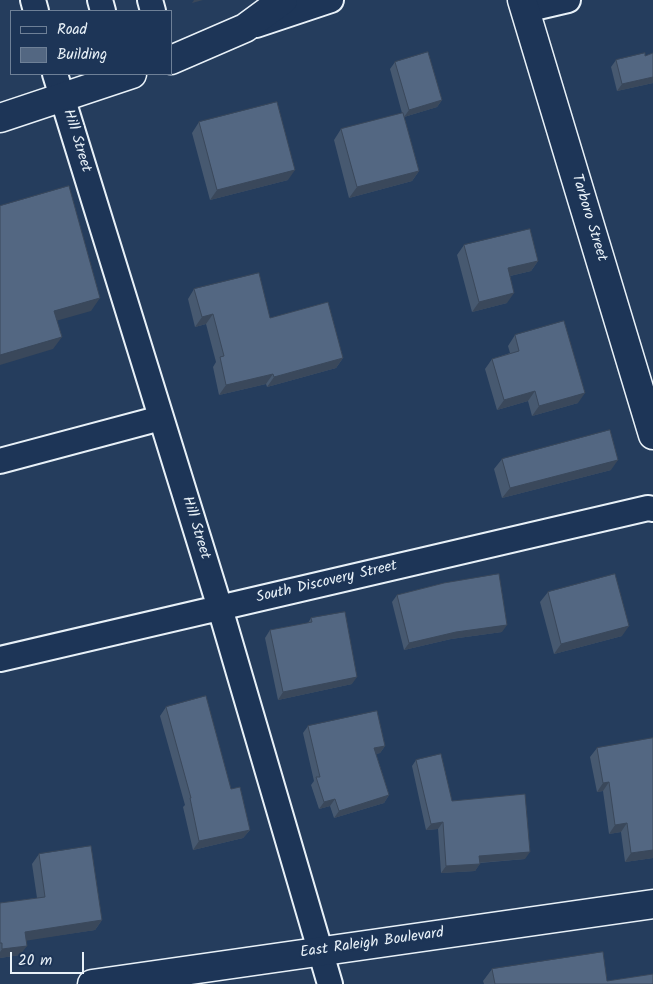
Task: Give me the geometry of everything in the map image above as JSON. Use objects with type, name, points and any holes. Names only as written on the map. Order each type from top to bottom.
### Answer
[{"type":"main road","points":[[172,60],[245,28],[283,0]]},
{"type":"main road","name":"Tarboro Street","points":[[524,5],[653,435]]},
{"type":"main road","points":[[0,118],[58,86],[126,75]]},
{"type":"main road","name":"East Raleigh Boulevard","points":[[92,984],[653,904]]},
{"type":"street","points":[[245,28],[330,0]]},
{"type":"street","points":[[524,5],[568,0]]},
{"type":"street","name":"Hill Street","points":[[58,86],[220,608],[330,984]]},
{"type":"street","points":[[0,461],[161,418]]},
{"type":"street","name":"South Discovery Street","points":[[0,659],[648,508],[653,509]]},
{"type":"building","points":[[428,52],[442,100],[409,110],[395,62]]},
{"type":"building","points":[[645,53],[645,56],[653,53],[653,77],[622,84],[616,60]]},
{"type":"building","points":[[277,102],[295,170],[217,190],[199,122]]},
{"type":"building","points":[[403,113],[419,171],[357,187],[341,129]]},
{"type":"building","points":[[69,186],[100,298],[54,311],[62,337],[0,355],[0,206]]},
{"type":"building","points":[[530,229],[538,261],[508,268],[514,293],[479,302],[464,245]]},
{"type":"building","points":[[259,273],[270,318],[328,302],[343,358],[274,377],[273,374],[226,385],[220,357],[224,356],[213,314],[202,317],[194,289]]},
{"type":"building","points":[[564,321],[585,393],[539,406],[535,391],[504,400],[492,359],[519,351],[515,335]]},
{"type":"building","points":[[610,430],[618,460],[510,488],[502,459]]},
{"type":"building","points":[[499,574],[507,625],[456,632],[409,643],[397,595],[444,583]]},
{"type":"building","points":[[615,574],[629,626],[561,644],[548,592]]},
{"type":"building","points":[[345,612],[357,677],[283,692],[270,630],[312,622],[311,618]]},
{"type":"building","points":[[206,696],[231,789],[240,787],[250,830],[199,841],[191,798],[166,707]]},
{"type":"building","points":[[377,711],[385,746],[374,748],[389,795],[339,811],[335,799],[324,802],[316,777],[320,777],[308,726]]},
{"type":"building","points":[[653,738],[653,850],[631,853],[627,823],[615,825],[609,782],[603,783],[597,748]]},
{"type":"building","points":[[441,754],[452,801],[525,794],[530,852],[479,856],[480,864],[446,866],[443,822],[431,824],[416,760]]},
{"type":"building","points":[[91,846],[102,920],[25,932],[27,946],[2,949],[2,943],[0,943],[0,903],[45,897],[39,854]]},
{"type":"building","points":[[603,952],[607,981],[653,974],[653,984],[495,984],[492,969]]}]
